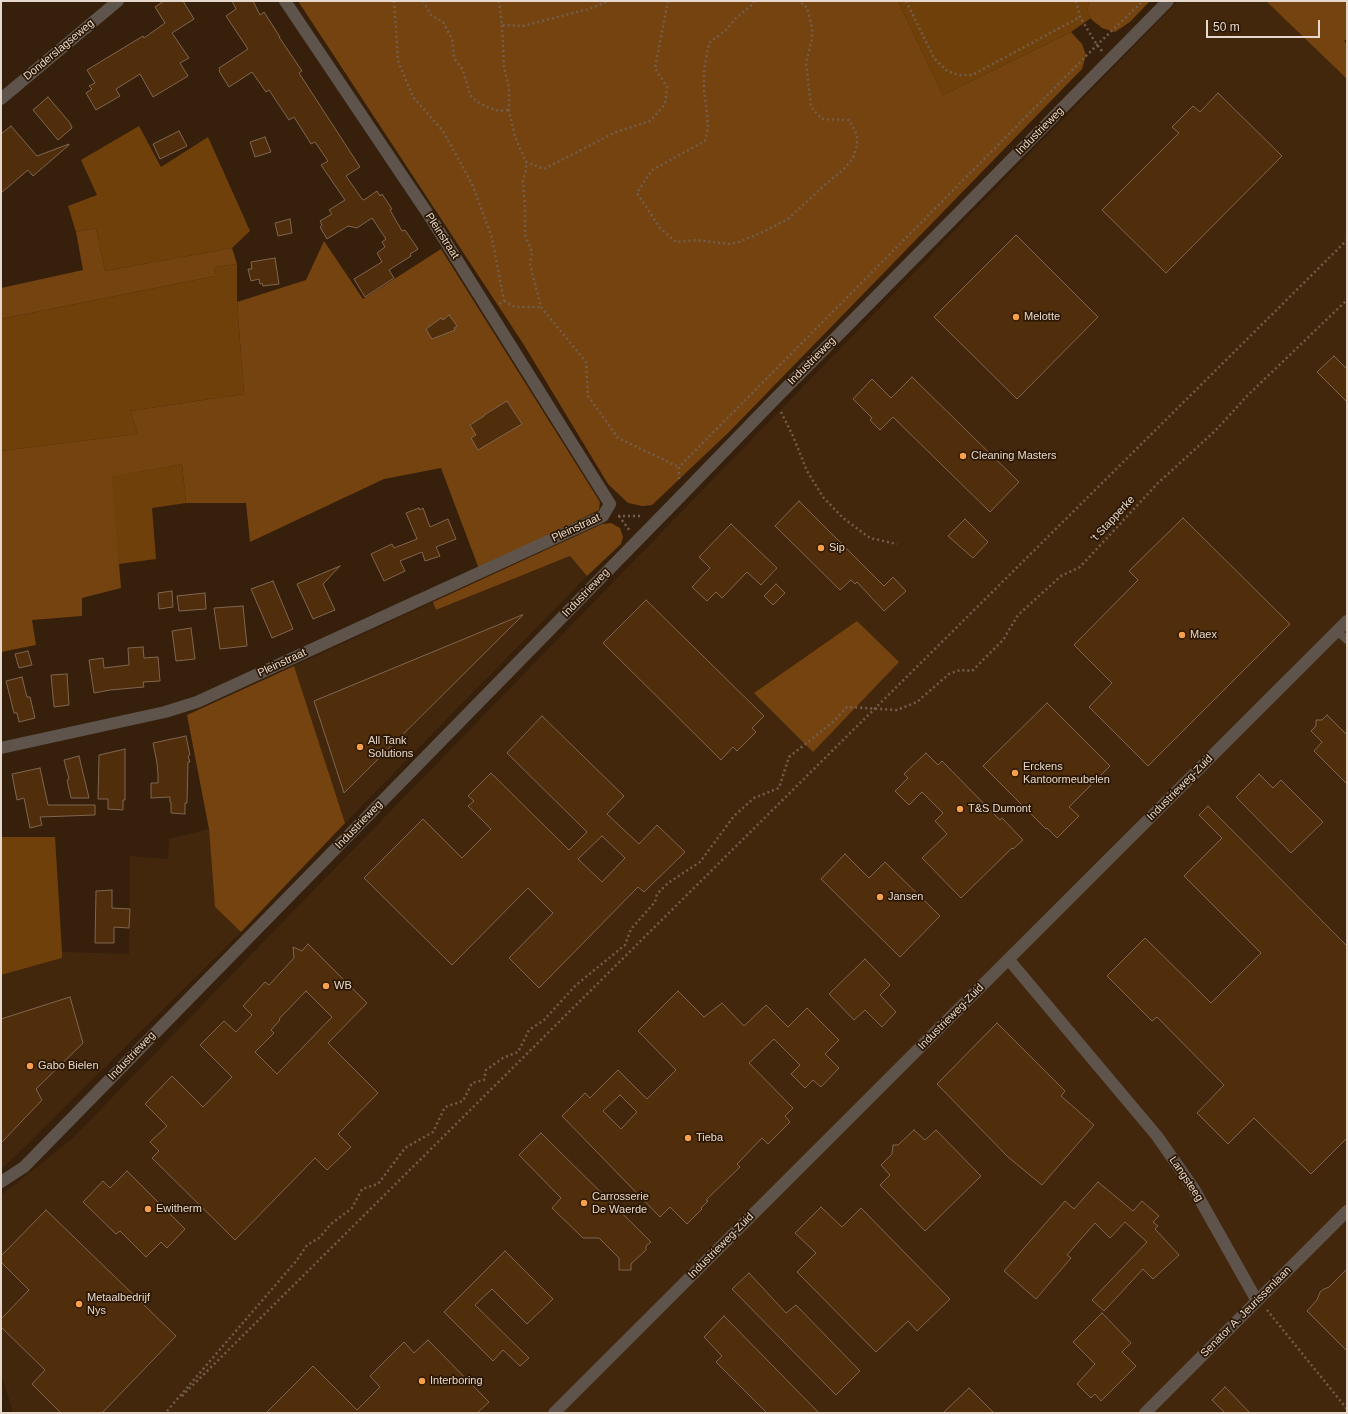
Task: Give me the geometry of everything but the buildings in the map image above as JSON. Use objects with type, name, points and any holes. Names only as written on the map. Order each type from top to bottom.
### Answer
[{"type":"street","name":"Donderslagseweg","points":[[1,99],[118,1]]},
{"type":"street","name":"Pleinstraat","points":[[1,748],[165,712],[197,702],[603,516],[610,504],[432,220],[285,1]]},
{"type":"street","name":"Industrieweg","points":[[1,1182],[24,1167],[774,400],[1168,1]]},
{"type":"street","name":"Industrieweg-Zuid","points":[[554,1413],[1344,625]]},
{"type":"street","name":"Langsteeg","points":[[1009,960],[1157,1136],[1194,1189],[1257,1301]]},
{"type":"street","name":"Senator A. Jeurissenlaan","points":[[1145,1413],[1347,1211]]},
{"type":"lane","points":[[1344,625],[1347,640]]},
{"type":"path","points":[[394,1],[398,61],[413,97],[443,130],[472,184],[492,238],[504,300],[515,307],[541,307]]},
{"type":"path","points":[[423,1],[431,15],[443,22],[452,40],[454,58],[463,70],[470,95],[476,101],[487,107],[499,111],[509,110]]},
{"type":"path","points":[[499,1],[502,25],[504,68],[509,87],[509,110],[515,137],[526,162],[526,170],[522,180],[525,207],[524,236],[532,252],[530,264],[541,307],[586,362],[588,396],[618,438],[679,467],[1097,45],[1143,1]]},
{"type":"path","points":[[502,25],[523,26],[589,9],[608,1]]},
{"type":"path","points":[[526,162],[544,168],[616,132],[650,121],[665,104],[667,87],[655,68],[668,1]]},
{"type":"path","points":[[754,1],[754,3],[736,18],[726,30],[709,43],[704,70],[704,92],[708,127],[705,141],[652,170],[637,193],[660,228],[676,242],[697,240],[729,244],[740,242],[765,231],[788,219],[843,170],[853,158],[857,145],[857,135],[849,120],[822,119],[811,107],[806,63],[812,39],[812,27],[805,5],[797,1]]},
{"type":"path","points":[[906,1],[934,58],[946,70],[958,75],[972,75],[1080,17]]},
{"type":"path","points":[[1076,1],[1080,17],[1097,45],[1111,59]]},
{"type":"path","points":[[166,1412],[1347,240]]},
{"type":"path","points":[[490,312],[504,300]]},
{"type":"path","name":"'t Stapperke","points":[[166,1412],[297,1260],[307,1245],[320,1238],[331,1224],[352,1208],[362,1189],[378,1184],[405,1148],[433,1132],[445,1107],[463,1101],[472,1083],[484,1080],[486,1070],[503,1058],[518,1052],[529,1030],[544,1020],[576,985],[625,945],[631,929],[655,902],[657,894],[668,883],[700,862],[734,816],[754,798],[779,788],[789,757],[834,721],[847,707],[897,710],[917,702],[949,674],[960,670],[972,671],[1003,640],[1018,615],[1061,576],[1080,567],[1158,483],[1215,431],[1247,396],[1347,300]]},
{"type":"path","points":[[774,400],[793,436],[807,471],[823,497],[843,518],[870,538],[897,544]]},
{"type":"path","points":[[610,504],[637,541]]},
{"type":"path","points":[[603,516],[662,516]]},
{"type":"path","points":[[1257,1301],[1271,1313],[1347,1408]]},
{"type":"shaded area","points":[[298,1],[898,1],[943,95],[1071,32],[1082,44],[1086,55],[1082,69],[729,432],[652,505],[642,506],[628,503],[608,484],[524,345]]},
{"type":"shaded area","points":[[898,1],[1089,1],[1087,11],[1091,18],[1071,32],[943,95]]},
{"type":"shaded area","points":[[1089,1],[1150,1],[1130,22],[1115,32],[1102,28],[1092,20],[1087,11]]},
{"type":"shaded area","points":[[1178,1],[1266,1],[1347,79],[1347,1413],[13,1413],[1,1373],[1,1195],[72,1139]]},
{"type":"shaded area","points":[[1266,1],[1345,1],[1347,3],[1347,39],[1344,41],[1347,44],[1347,79]]},
{"type":"shaded area","points":[[139,126],[161,167],[208,137],[250,231],[232,248],[105,271],[96,228],[76,232],[68,206],[97,195],[81,160]]},
{"type":"shaded area","points":[[96,228],[105,271],[232,248],[237,264],[214,267],[215,276],[1,319],[1,288],[83,270],[76,232]]},
{"type":"shaded area","points":[[324,241],[363,299],[441,249],[600,502],[599,510],[479,569],[441,468],[384,479],[250,542],[246,503],[186,503],[182,464],[112,477],[121,588],[82,598],[82,616],[32,620],[36,645],[1,652],[1,451],[138,434],[130,411],[244,394],[237,302],[306,280]]},
{"type":"shaded area","points":[[237,264],[237,302],[244,394],[130,411],[138,434],[1,451],[1,319],[215,276],[214,267]]},
{"type":"shaded area","points":[[182,464],[186,503],[152,508],[156,559],[119,564],[111,477]]},
{"type":"shaded area","points":[[611,523],[620,528],[623,537],[621,544],[587,576],[570,556],[436,610],[433,602],[602,524]]},
{"type":"shaded area","points":[[570,556],[587,576],[345,823],[294,666],[433,602],[437,610]]},
{"type":"shaded area","points":[[857,621],[899,662],[813,752],[754,693]]},
{"type":"shaded area","points":[[294,666],[345,823],[241,932],[215,907],[209,829],[187,715]]},
{"type":"shaded area","points":[[209,829],[215,907],[241,932],[1,1170],[1,975],[62,958],[62,952],[129,954],[130,856],[168,859],[169,839]]},
{"type":"shaded area","points":[[1,837],[55,837],[62,958],[1,975]]},
{"type":"place","name":"Melotte","points":[[1016,317]]},
{"type":"place","name":"Cleaning Masters","points":[[963,456]]},
{"type":"place","name":"Sip","points":[[821,548]]},
{"type":"place","name":"Maex","points":[[1182,635]]},
{"type":"place","name":"All Tank Solutions","points":[[360,747]]},
{"type":"place","name":"Erckens Kantoormeubelen","points":[[1015,773]]},
{"type":"place","name":"T&S Dumont","points":[[960,809]]},
{"type":"place","name":"Jansen","points":[[880,897]]},
{"type":"place","name":"WB","points":[[326,986]]},
{"type":"place","name":"Gabo Bielen","points":[[30,1066]]},
{"type":"place","name":"Tieba","points":[[688,1138]]},
{"type":"place","name":"Carrosserie De Waerde","points":[[584,1203]]},
{"type":"place","name":"Ewitherm","points":[[148,1209]]},
{"type":"place","name":"Metaalbedrijf Nys","points":[[79,1304]]},
{"type":"place","name":"Interboring","points":[[422,1381]]}]
